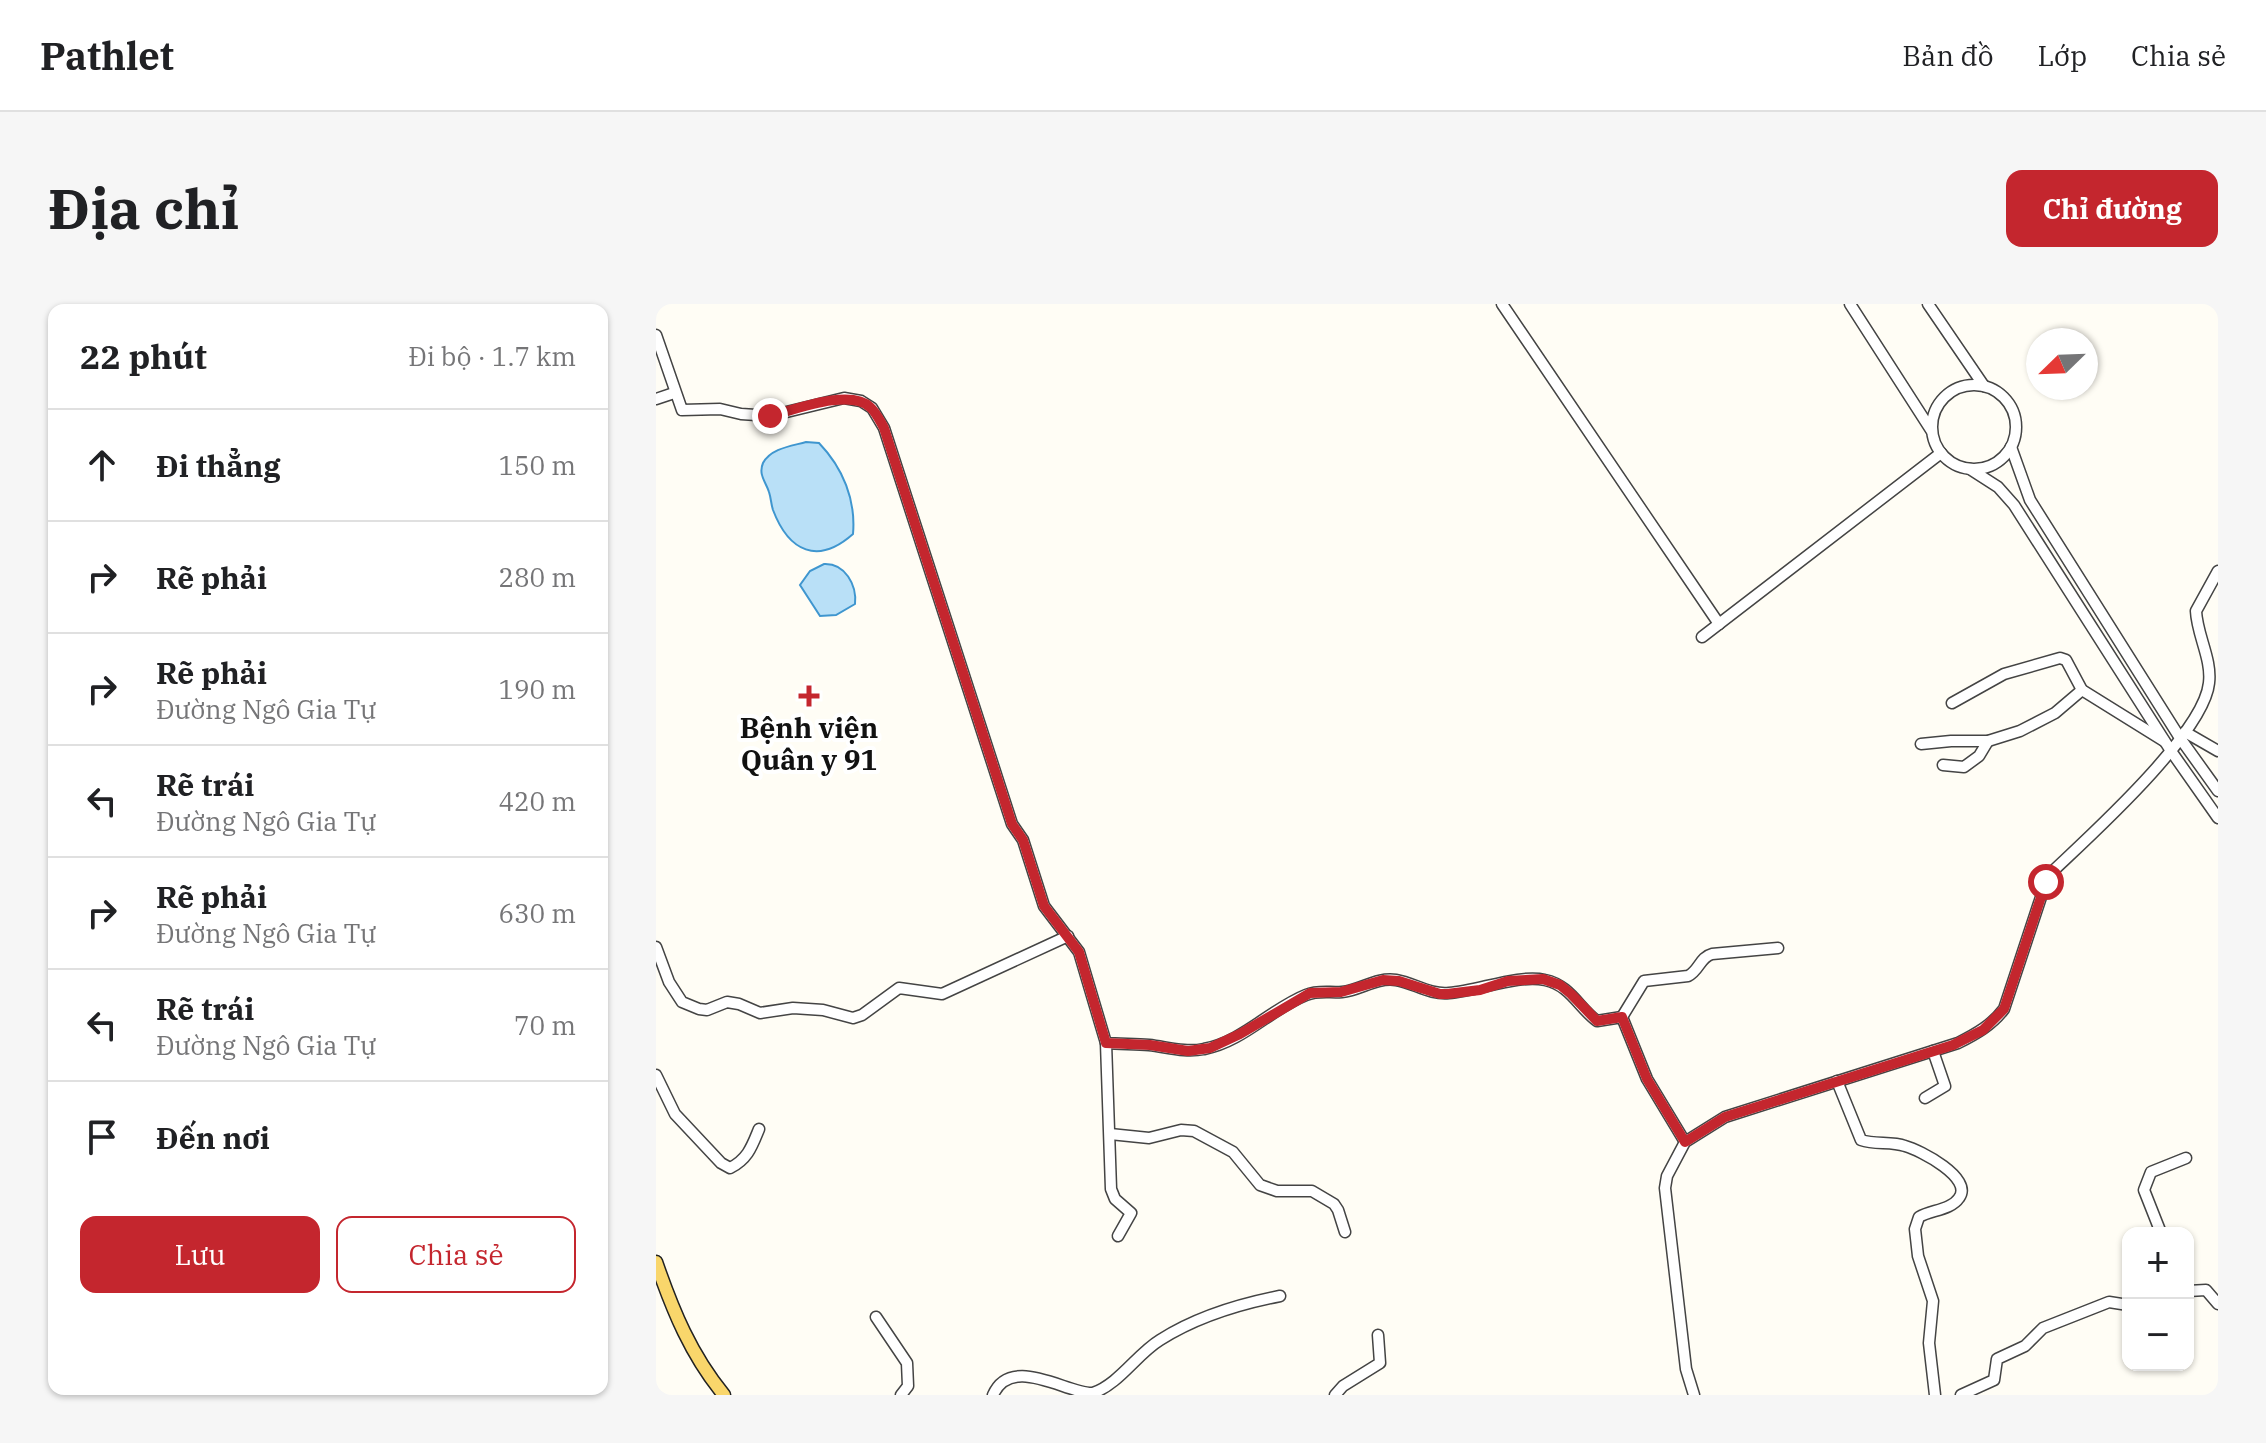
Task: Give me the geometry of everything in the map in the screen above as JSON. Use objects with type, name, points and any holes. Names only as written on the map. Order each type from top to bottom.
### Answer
[{"type":"main road","points":[[656,1262],[696,1359],[724,1395]]},
{"type":"street","points":[[1502,304],[1719,624]]},
{"type":"street","points":[[1850,304],[1931,430],[1941,453],[1954,464],[1970,469],[1998,487],[2014,505],[2168,747],[2218,818]]},
{"type":"street","points":[[1928,304],[1984,386]]},
{"type":"street","points":[[658,340],[682,410],[720,409],[770,416],[844,398],[861,401],[872,408],[884,428],[1012,824],[1023,840],[1044,906],[1068,936],[1083,963],[1106,1043],[1112,1194],[1131,1213],[1118,1236]]},
{"type":"street","points":[[1931,430],[1938,405],[1946,394],[1958,388],[1984,386],[1996,391],[2012,410],[2016,422],[2011,447],[2030,500],[2218,791]]},
{"type":"street","points":[[656,399],[674,393]]},
{"type":"street","points":[[1970,469],[1994,464],[2011,447]]},
{"type":"street","points":[[1702,637],[1941,453]]},
{"type":"street","points":[[1694,1395],[1686,1369],[1665,1188],[1667,1176],[1685,1142],[1725,1117],[1958,1043],[1983,1030],[1999,1015],[2004,1009],[2046,882],[2168,747],[2183,735],[2205,699],[2209,672],[2196,611],[2218,571]]},
{"type":"street","points":[[1952,703],[2004,674],[2060,658],[2066,660],[2082,690],[2168,747]]},
{"type":"street","points":[[1921,744],[1988,741],[2029,728],[2048,718],[2082,690]]},
{"type":"street","points":[[2183,735],[2218,751]]},
{"type":"street","points":[[1943,765],[1964,767],[1979,756],[1988,741]]},
{"type":"street","points":[[656,947],[669,982],[682,1002],[689,1006],[707,1010],[727,1002],[760,1013],[793,1008],[823,1010],[853,1018],[862,1015],[899,988],[942,994],[1068,936]]},
{"type":"street","points":[[1106,1043],[1188,1051],[1210,1048],[1310,993],[1341,992],[1383,980],[1399,981],[1440,994],[1480,990],[1508,981],[1537,979],[1556,984],[1597,1021],[1622,1017],[1644,981],[1688,976],[1694,973],[1705,957],[1712,954],[1778,948]]},
{"type":"street","points":[[1622,1017],[1647,1079],[1685,1142]]},
{"type":"street","points":[[1925,1098],[1945,1086],[1933,1051]]},
{"type":"street","points":[[656,1075],[678,1119],[721,1163],[730,1168],[739,1164],[750,1152],[759,1129]]},
{"type":"street","points":[[1837,1081],[1861,1140],[1907,1146],[1951,1171],[1962,1186],[1958,1200],[1923,1214],[1915,1229],[1918,1256],[1933,1301],[1929,1343],[1935,1395]]},
{"type":"street","points":[[1110,1134],[1149,1138],[1181,1130],[1194,1131],[1233,1152],[1260,1185],[1277,1191],[1309,1190],[1334,1204],[1345,1232]]},
{"type":"street","points":[[2159,1227],[2144,1185],[2151,1172],[2186,1158]]},
{"type":"street","points":[[2194,1291],[2206,1290],[2218,1304]]},
{"type":"street","points":[[993,1395],[1000,1383],[1011,1379],[1041,1380],[1081,1394],[1096,1392],[1163,1338],[1234,1306],[1280,1296]]},
{"type":"street","points":[[1961,1395],[1991,1383],[1995,1377],[1997,1359],[2025,1346],[2043,1328],[2109,1302],[2122,1304]]},
{"type":"street","points":[[876,1317],[907,1363],[908,1386],[901,1395]]},
{"type":"street","points":[[1335,1395],[1343,1386],[1380,1363],[1378,1335]]},
{"type":"water","points":[[806,442],[819,443],[835,463],[846,485],[852,509],[853,534],[840,544],[817,551],[796,544],[787,536],[773,510],[761,471],[771,454]]},
{"type":"water","points":[[824,564],[844,571],[854,590],[855,604],[836,615],[820,616],[800,585],[810,571]]},
{"type":"place","name":"Bệnh viện Quân y 91","points":[[809,696]]},
{"type":"route","points":[[770,416],[844,398],[861,401],[872,408],[884,428],[1012,824],[1023,840],[1044,906],[1079,952],[1106,1043],[1188,1051],[1210,1048],[1310,993],[1348,991],[1376,981],[1391,979],[1447,994],[1480,990],[1508,981],[1543,979],[1560,985],[1597,1021],[1622,1017],[1647,1079],[1685,1142],[1725,1117],[1953,1045],[1983,1030],[2004,1009],[2046,882]]}]
